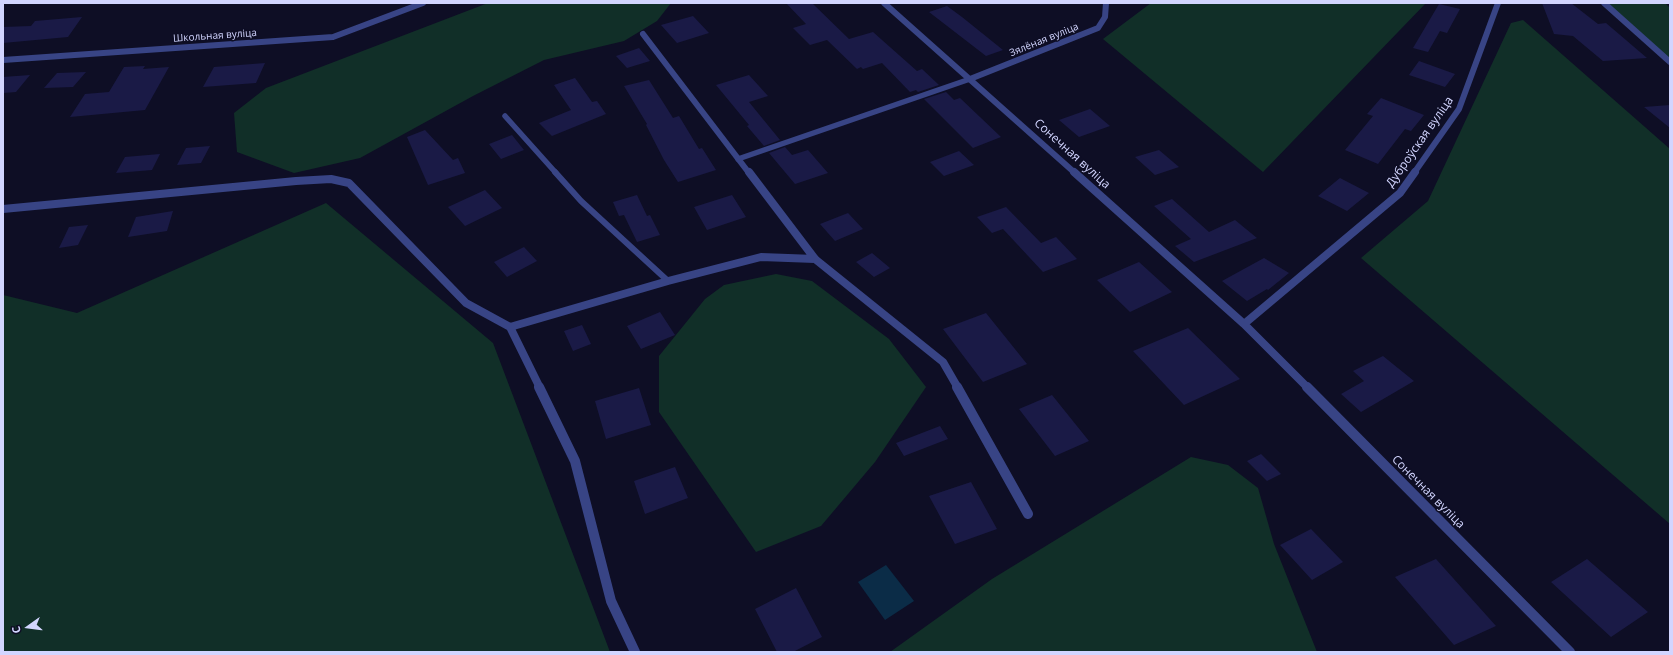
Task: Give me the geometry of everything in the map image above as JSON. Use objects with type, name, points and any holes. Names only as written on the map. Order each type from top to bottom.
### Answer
[{"type":"street","name":"Школьная вуліца","points":[[3,60],[334,37],[423,3]]},
{"type":"street","name":"Сонечная вуліца","points":[[884,3],[1244,324],[1570,652]]},
{"type":"street","name":"Зялёная вуліца","points":[[970,79],[1098,28],[1105,17],[1106,3]]},
{"type":"street","name":"Дуброўская вуліца","points":[[1244,324],[1400,193],[1460,109],[1498,3]]},
{"type":"street","points":[[1604,3],[1670,62]]},
{"type":"street","points":[[643,34],[815,259],[943,362],[1028,514]]},
{"type":"street","points":[[3,209],[331,179],[349,183],[466,303],[510,327],[575,461],[611,601],[636,652]]},
{"type":"street","points":[[510,327],[668,281],[761,257],[815,259]]},
{"type":"lane","points":[[738,159],[970,79]]},
{"type":"lane","points":[[505,116],[581,201],[668,281]]},
{"type":"green space","points":[[488,3],[671,3],[657,21],[624,41],[544,60],[473,96],[360,158],[294,173],[237,152],[234,113],[266,88]]},
{"type":"green space","points":[[1151,3],[1426,3],[1263,172],[1103,39]]},
{"type":"green space","points":[[1605,3],[1665,3],[1670,8],[1670,61]]},
{"type":"green space","points":[[1523,20],[1670,149],[1670,524],[1361,258],[1428,201],[1511,23]]},
{"type":"green space","points":[[326,203],[493,343],[610,652],[3,652],[3,295],[77,313]]},
{"type":"green space","points":[[776,274],[812,281],[889,339],[926,387],[875,462],[821,526],[756,552],[659,412],[659,356],[705,299],[724,285]]},
{"type":"green space","points":[[1191,457],[1228,465],[1258,488],[1274,544],[1317,652],[890,652],[992,579]]},
{"type":"water","points":[[886,565],[914,601],[885,620],[858,582]]},
{"type":"building","points":[[786,3],[812,3],[849,39],[873,32],[917,71],[922,69],[939,85],[918,92],[916,90],[910,92],[882,63],[863,69],[861,67],[857,69],[827,40],[810,45],[793,28],[806,24]]},
{"type":"building","points":[[1542,3],[1571,3],[1598,24],[1606,23],[1647,58],[1603,61],[1573,36],[1554,34]]},
{"type":"building","points":[[1439,4],[1460,9],[1447,33],[1440,31],[1428,52],[1413,48]]},
{"type":"building","points":[[947,6],[1003,50],[986,56],[929,12]]},
{"type":"building","points":[[693,16],[709,33],[677,43],[661,25]]},
{"type":"building","points":[[82,17],[68,37],[3,43],[3,27],[31,26],[35,21]]},
{"type":"building","points":[[639,48],[650,61],[627,68],[616,56]]},
{"type":"building","points":[[1419,61],[1455,74],[1445,87],[1409,75]]},
{"type":"building","points":[[265,63],[256,83],[203,87],[214,67]]},
{"type":"building","points":[[145,66],[143,69],[169,67],[145,110],[70,117],[85,94],[109,92],[124,67]]},
{"type":"building","points":[[86,72],[73,87],[44,88],[57,73]]},
{"type":"building","points":[[30,75],[16,92],[3,93],[3,77]]},
{"type":"building","points":[[749,75],[768,96],[749,102],[780,140],[764,146],[716,85]]},
{"type":"building","points":[[575,78],[592,102],[597,101],[606,114],[552,136],[539,123],[571,110],[554,85]]},
{"type":"building","points":[[649,80],[673,118],[679,116],[699,149],[702,148],[716,170],[678,182],[664,160],[646,125],[647,124],[624,86]]},
{"type":"building","points":[[946,92],[954,100],[960,98],[1001,137],[973,148],[924,99]]},
{"type":"building","points":[[1381,98],[1424,115],[1411,131],[1405,129],[1378,164],[1345,150],[1373,116],[1367,114]]},
{"type":"building","points":[[1670,105],[1670,128],[1644,107]]},
{"type":"building","points":[[1090,109],[1110,126],[1079,137],[1059,120]]},
{"type":"building","points":[[425,130],[453,160],[458,158],[465,173],[428,185],[407,137]]},
{"type":"building","points":[[512,135],[524,150],[501,159],[489,144]]},
{"type":"building","points":[[210,146],[201,163],[177,165],[186,148]]},
{"type":"building","points":[[785,147],[792,155],[808,150],[828,173],[795,184],[769,153]]},
{"type":"building","points":[[1159,150],[1179,167],[1155,175],[1135,157]]},
{"type":"building","points":[[959,151],[974,165],[944,176],[930,162]]},
{"type":"building","points":[[160,154],[152,170],[116,173],[125,157]]},
{"type":"building","points":[[1340,178],[1369,193],[1347,211],[1318,196]]},
{"type":"building","points":[[485,190],[502,208],[465,226],[448,207]]},
{"type":"building","points":[[637,195],[647,216],[650,215],[660,235],[637,242],[624,215],[619,216],[613,202]]},
{"type":"building","points":[[732,195],[746,217],[707,230],[694,207]]},
{"type":"building","points":[[1172,199],[1209,232],[1235,220],[1257,238],[1194,262],[1175,246],[1191,239],[1154,206]]},
{"type":"building","points":[[1006,207],[1041,243],[1056,237],[1077,259],[1043,272],[1003,229],[992,233],[977,217]]},
{"type":"building","points":[[173,211],[167,231],[128,237],[136,217]]},
{"type":"building","points":[[848,213],[863,229],[835,241],[820,224]]},
{"type":"building","points":[[88,225],[78,245],[59,248],[69,227]]},
{"type":"building","points":[[524,247],[537,261],[507,277],[494,262]]},
{"type":"building","points":[[872,253],[890,268],[874,277],[856,262]]},
{"type":"building","points":[[1264,258],[1289,273],[1268,290],[1267,289],[1247,301],[1222,281]]},
{"type":"building","points":[[1139,262],[1172,292],[1130,312],[1097,280]]},
{"type":"building","points":[[660,312],[675,335],[641,349],[627,326]]},
{"type":"building","points":[[986,313],[1027,364],[983,382],[943,329]]},
{"type":"building","points":[[582,325],[591,344],[573,351],[564,331]]},
{"type":"building","points":[[1188,328],[1240,379],[1184,405],[1133,351]]},
{"type":"building","points":[[1383,356],[1414,381],[1361,412],[1341,394],[1364,381],[1353,371]]},
{"type":"building","points":[[639,388],[651,425],[606,439],[595,401]]},
{"type":"building","points":[[1052,395],[1089,441],[1055,456],[1019,409]]},
{"type":"building","points":[[940,426],[948,439],[904,456],[896,443]]},
{"type":"building","points":[[1261,454],[1281,474],[1267,481],[1247,461]]},
{"type":"building","points":[[675,467],[688,498],[645,514],[634,481]]},
{"type":"building","points":[[971,482],[997,529],[955,544],[929,496]]},
{"type":"building","points":[[1311,529],[1343,562],[1312,580],[1280,545]]},
{"type":"building","points":[[1436,559],[1496,626],[1454,645],[1395,577]]},
{"type":"building","points":[[1587,559],[1648,612],[1611,637],[1551,582]]},
{"type":"building","points":[[796,588],[822,637],[793,652],[777,652],[755,609]]}]
